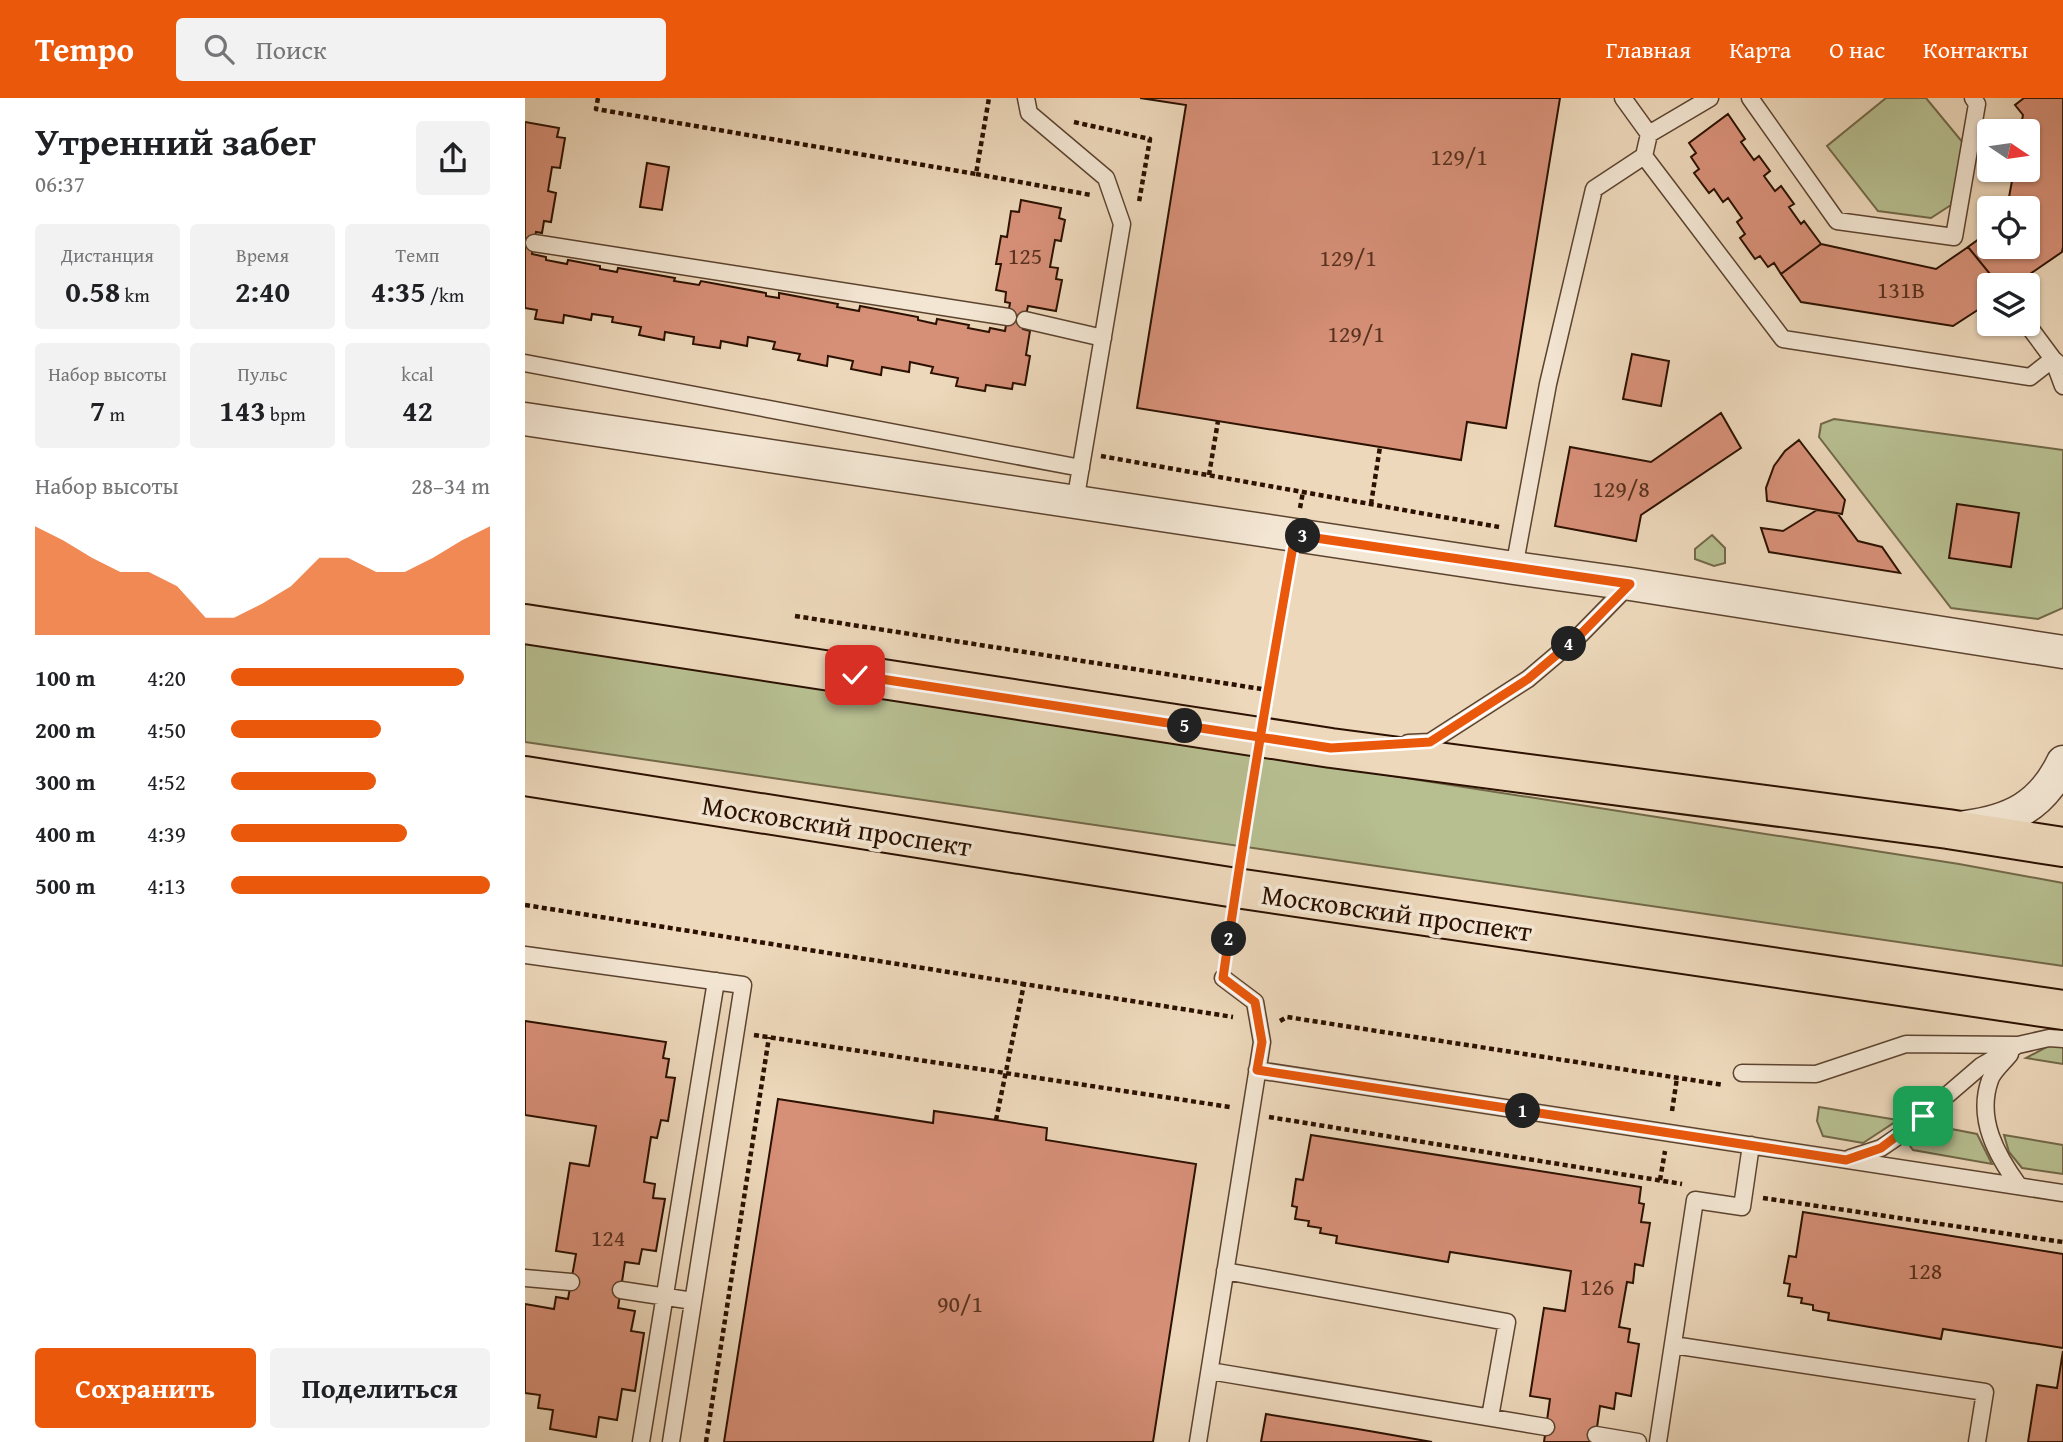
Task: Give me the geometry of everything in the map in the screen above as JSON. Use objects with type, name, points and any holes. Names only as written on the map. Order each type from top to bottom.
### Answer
[{"type":"main road","points":[[525,624],[1331,748],[2063,847]]},
{"type":"main road","name":"Московский проспект","points":[[525,776],[1264,892],[2063,1010]]},
{"type":"street","points":[[525,419],[1630,584],[2063,652]]},
{"type":"street","points":[[1948,830],[2011,817],[2046,792],[2063,762]]},
{"type":"lane","points":[[1026,98],[1029,113],[1105,178],[1122,225],[1075,502]]},
{"type":"lane","points":[[1623,98],[1649,134]]},
{"type":"lane","points":[[1514,568],[1548,384],[1594,189],[1644,156],[1649,134],[1710,98]]},
{"type":"lane","points":[[1750,98],[1837,221],[1954,237],[1968,247]]},
{"type":"lane","points":[[1954,237],[1977,104],[1973,98]]},
{"type":"lane","points":[[1644,156],[1783,339],[2029,377],[2058,364]]},
{"type":"lane","points":[[534,243],[1008,317]]},
{"type":"lane","points":[[1025,320],[1103,338]]},
{"type":"lane","points":[[2036,336],[2058,364],[2063,386]]},
{"type":"lane","points":[[525,363],[1083,460]]},
{"type":"lane","points":[[1331,748],[1430,742],[1528,679],[1580,635],[1630,584]]},
{"type":"lane","points":[[525,955],[743,985],[671,1442]]},
{"type":"lane","points":[[1198,1442],[1262,1042],[1255,1002],[1223,978]]},
{"type":"lane","points":[[641,1442],[716,981]]},
{"type":"lane","points":[[1742,1073],[1816,1074],[1906,1044],[2018,1045],[2049,1038],[2063,1040]]},
{"type":"lane","points":[[1846,1160],[1881,1148],[1903,1133],[1982,1066],[2018,1045]]},
{"type":"lane","points":[[2018,1045],[1990,1078],[1986,1099],[1993,1145],[2019,1186]]},
{"type":"lane","points":[[1257,1070],[2063,1193]]},
{"type":"lane","points":[[1658,1442],[1695,1200],[1742,1207],[1751,1145]]},
{"type":"lane","points":[[1225,1271],[1507,1322],[1490,1417]]},
{"type":"lane","points":[[525,1278],[571,1282]]},
{"type":"lane","points":[[621,1290],[694,1301]]},
{"type":"lane","points":[[1673,1345],[1985,1392],[1977,1442]]},
{"type":"lane","points":[[1210,1371],[1546,1427]]},
{"type":"lane","points":[[1596,1435],[1639,1442]]},
{"type":"path","points":[[598,98],[596,108],[1091,195],[1098,206]]},
{"type":"path","points":[[976,174],[989,98]]},
{"type":"path","points":[[1209,475],[1218,421]]},
{"type":"path","points":[[1371,504],[1380,447]]},
{"type":"path","points":[[1083,460],[1209,475],[1521,531]]},
{"type":"path","points":[[1303,492],[1268,690],[1223,978],[1241,1037],[1270,1044],[1275,1023],[1287,1017],[1727,1086]]},
{"type":"path","points":[[795,616],[1268,690]]},
{"type":"path","points":[[525,905],[1233,1017]]},
{"type":"path","points":[[996,1120],[1024,984]]},
{"type":"path","points":[[736,1032],[1230,1107],[1251,1114],[1684,1185]]},
{"type":"path","points":[[706,1442],[769,1037]]},
{"type":"path","points":[[1230,1107],[1232,1094]]},
{"type":"path","points":[[1744,1195],[2063,1242]]},
{"type":"green space","points":[[1886,98],[1926,98],[1964,144],[1951,205],[1931,218],[1878,211],[1827,146]]},
{"type":"green space","points":[[1834,419],[2063,450],[2063,608],[2038,619],[1951,608],[1819,437],[1821,424]]},
{"type":"green space","points":[[1712,535],[1725,548],[1725,563],[1714,566],[1695,559],[1695,549]]},
{"type":"green space","points":[[525,641],[1959,864],[2063,883],[2063,966],[525,742]]},
{"type":"green space","points":[[2052,1044],[2063,1046],[2063,1064],[2026,1058]]},
{"type":"green space","points":[[1819,1107],[1898,1120],[1863,1143],[1823,1136],[1817,1121]]},
{"type":"green space","points":[[1931,1125],[1977,1134],[1992,1164],[1913,1150],[1907,1142]]},
{"type":"green space","points":[[2004,1135],[2063,1145],[2063,1174],[2022,1168],[2009,1152]]},
{"type":"building","points":[[1140,98],[1560,98],[1506,428],[1467,422],[1461,460],[1137,408],[1186,105]]},
{"type":"building","points":[[2024,98],[2063,98],[2063,247],[2062,252],[2031,273],[1989,273],[1978,259],[2040,259],[2040,196],[2009,196],[2012,182],[2041,182],[2041,119],[2022,119],[2023,115],[2015,105]]},
{"type":"building","points":[[1728,114],[1745,139],[1741,142],[1754,160],[1759,156],[1770,171],[1764,176],[1775,191],[1781,186],[1794,204],[1789,207],[1801,224],[1804,221],[1821,244],[1781,274],[1774,263],[1768,267],[1760,256],[1755,259],[1740,238],[1745,234],[1737,222],[1742,218],[1728,198],[1723,202],[1714,189],[1709,193],[1694,173],[1699,169],[1691,157],[1696,153],[1689,143]]},
{"type":"building","points":[[525,122],[559,128],[557,137],[565,138],[560,168],[552,167],[548,191],[556,193],[551,222],[544,221],[542,233],[536,232],[532,254],[567,264],[568,260],[600,266],[600,269],[617,272],[618,268],[699,285],[701,281],[766,293],[766,296],[779,298],[779,293],[838,304],[837,307],[859,311],[860,306],[918,317],[918,320],[936,324],[937,319],[989,332],[990,328],[1005,331],[1010,303],[1005,302],[1006,292],[996,290],[1001,264],[996,264],[1001,236],[1007,237],[1011,211],[1019,212],[1021,200],[1061,208],[1059,218],[1065,220],[1061,241],[1055,240],[1050,267],[1058,268],[1056,279],[1062,280],[1056,311],[1028,306],[1023,329],[1030,331],[1026,355],[1030,356],[1025,385],[1013,383],[1012,389],[986,385],[985,391],[956,386],[958,378],[931,373],[933,367],[910,362],[909,372],[882,367],[881,375],[851,369],[853,361],[828,356],[827,366],[798,360],[800,354],[773,349],[775,342],[748,337],[747,346],[721,341],[720,348],[693,344],[694,337],[665,332],[664,340],[639,335],[641,327],[612,322],[613,317],[592,314],[591,320],[564,315],[563,323],[535,319],[537,310],[525,308]]},
{"type":"building","points":[[647,163],[669,167],[662,210],[640,207]]},
{"type":"building","points":[[1977,240],[1977,258],[1968,247]]},
{"type":"building","points":[[1821,244],[1936,269],[1968,247],[1989,273],[1977,273],[1977,310],[1953,326],[1801,302],[1781,274]]},
{"type":"building","points":[[1632,354],[1669,361],[1661,406],[1623,399]]},
{"type":"building","points":[[1721,413],[1741,448],[1641,515],[1636,541],[1555,526],[1570,447],[1651,462]]},
{"type":"building","points":[[1799,440],[1845,500],[1842,514],[1767,501],[1766,488],[1774,466],[1785,451]]},
{"type":"building","points":[[1957,504],[2019,513],[2011,567],[1949,558]]},
{"type":"building","points":[[1817,510],[1837,513],[1858,541],[1882,547],[1900,573],[1769,552],[1761,528],[1783,531]]},
{"type":"building","points":[[525,1021],[666,1042],[663,1058],[669,1059],[666,1077],[675,1078],[668,1121],[661,1120],[657,1138],[651,1137],[644,1182],[655,1184],[653,1198],[665,1199],[656,1251],[642,1249],[639,1264],[625,1262],[618,1308],[635,1311],[631,1331],[644,1333],[635,1391],[622,1389],[617,1420],[599,1417],[596,1437],[550,1429],[553,1410],[538,1408],[540,1395],[525,1393],[525,1304],[554,1309],[556,1297],[568,1299],[576,1254],[556,1251],[570,1163],[589,1166],[596,1126],[525,1115]]},
{"type":"building","points":[[778,1099],[933,1123],[934,1111],[996,1120],[1047,1128],[1046,1140],[1196,1164],[1153,1442],[724,1442]]},
{"type":"building","points":[[1311,1135],[1641,1187],[1639,1203],[1644,1204],[1641,1222],[1650,1223],[1643,1266],[1635,1264],[1633,1283],[1627,1282],[1619,1327],[1630,1329],[1628,1342],[1639,1344],[1631,1396],[1616,1393],[1614,1409],[1600,1406],[1595,1442],[1544,1442],[1550,1399],[1530,1396],[1544,1308],[1565,1311],[1571,1271],[1450,1252],[1448,1262],[1336,1243],[1337,1236],[1320,1233],[1321,1228],[1308,1226],[1309,1221],[1295,1219],[1297,1207],[1292,1206],[1296,1179],[1303,1180]]},
{"type":"building","points":[[1803,1212],[2063,1254],[2063,1348],[1943,1329],[1941,1339],[1828,1320],[1829,1313],[1813,1310],[1813,1305],[1801,1303],[1802,1298],[1788,1296],[1790,1284],[1784,1283],[1789,1256],[1796,1257]]},
{"type":"building","points":[[2063,1351],[2063,1442],[2028,1442],[2037,1385],[2057,1388]]},
{"type":"building","points":[[1266,1414],[1358,1429],[1432,1442],[1261,1442]]},
{"type":"route","points":[[855,675],[1260,737],[1331,748],[1430,742],[1528,679],[1580,635],[1630,584],[1295,535],[1268,690],[1255,773],[1229,939],[1223,978],[1255,1002],[1262,1042],[1257,1070],[1846,1160],[1881,1148],[1923,1116]]}]
